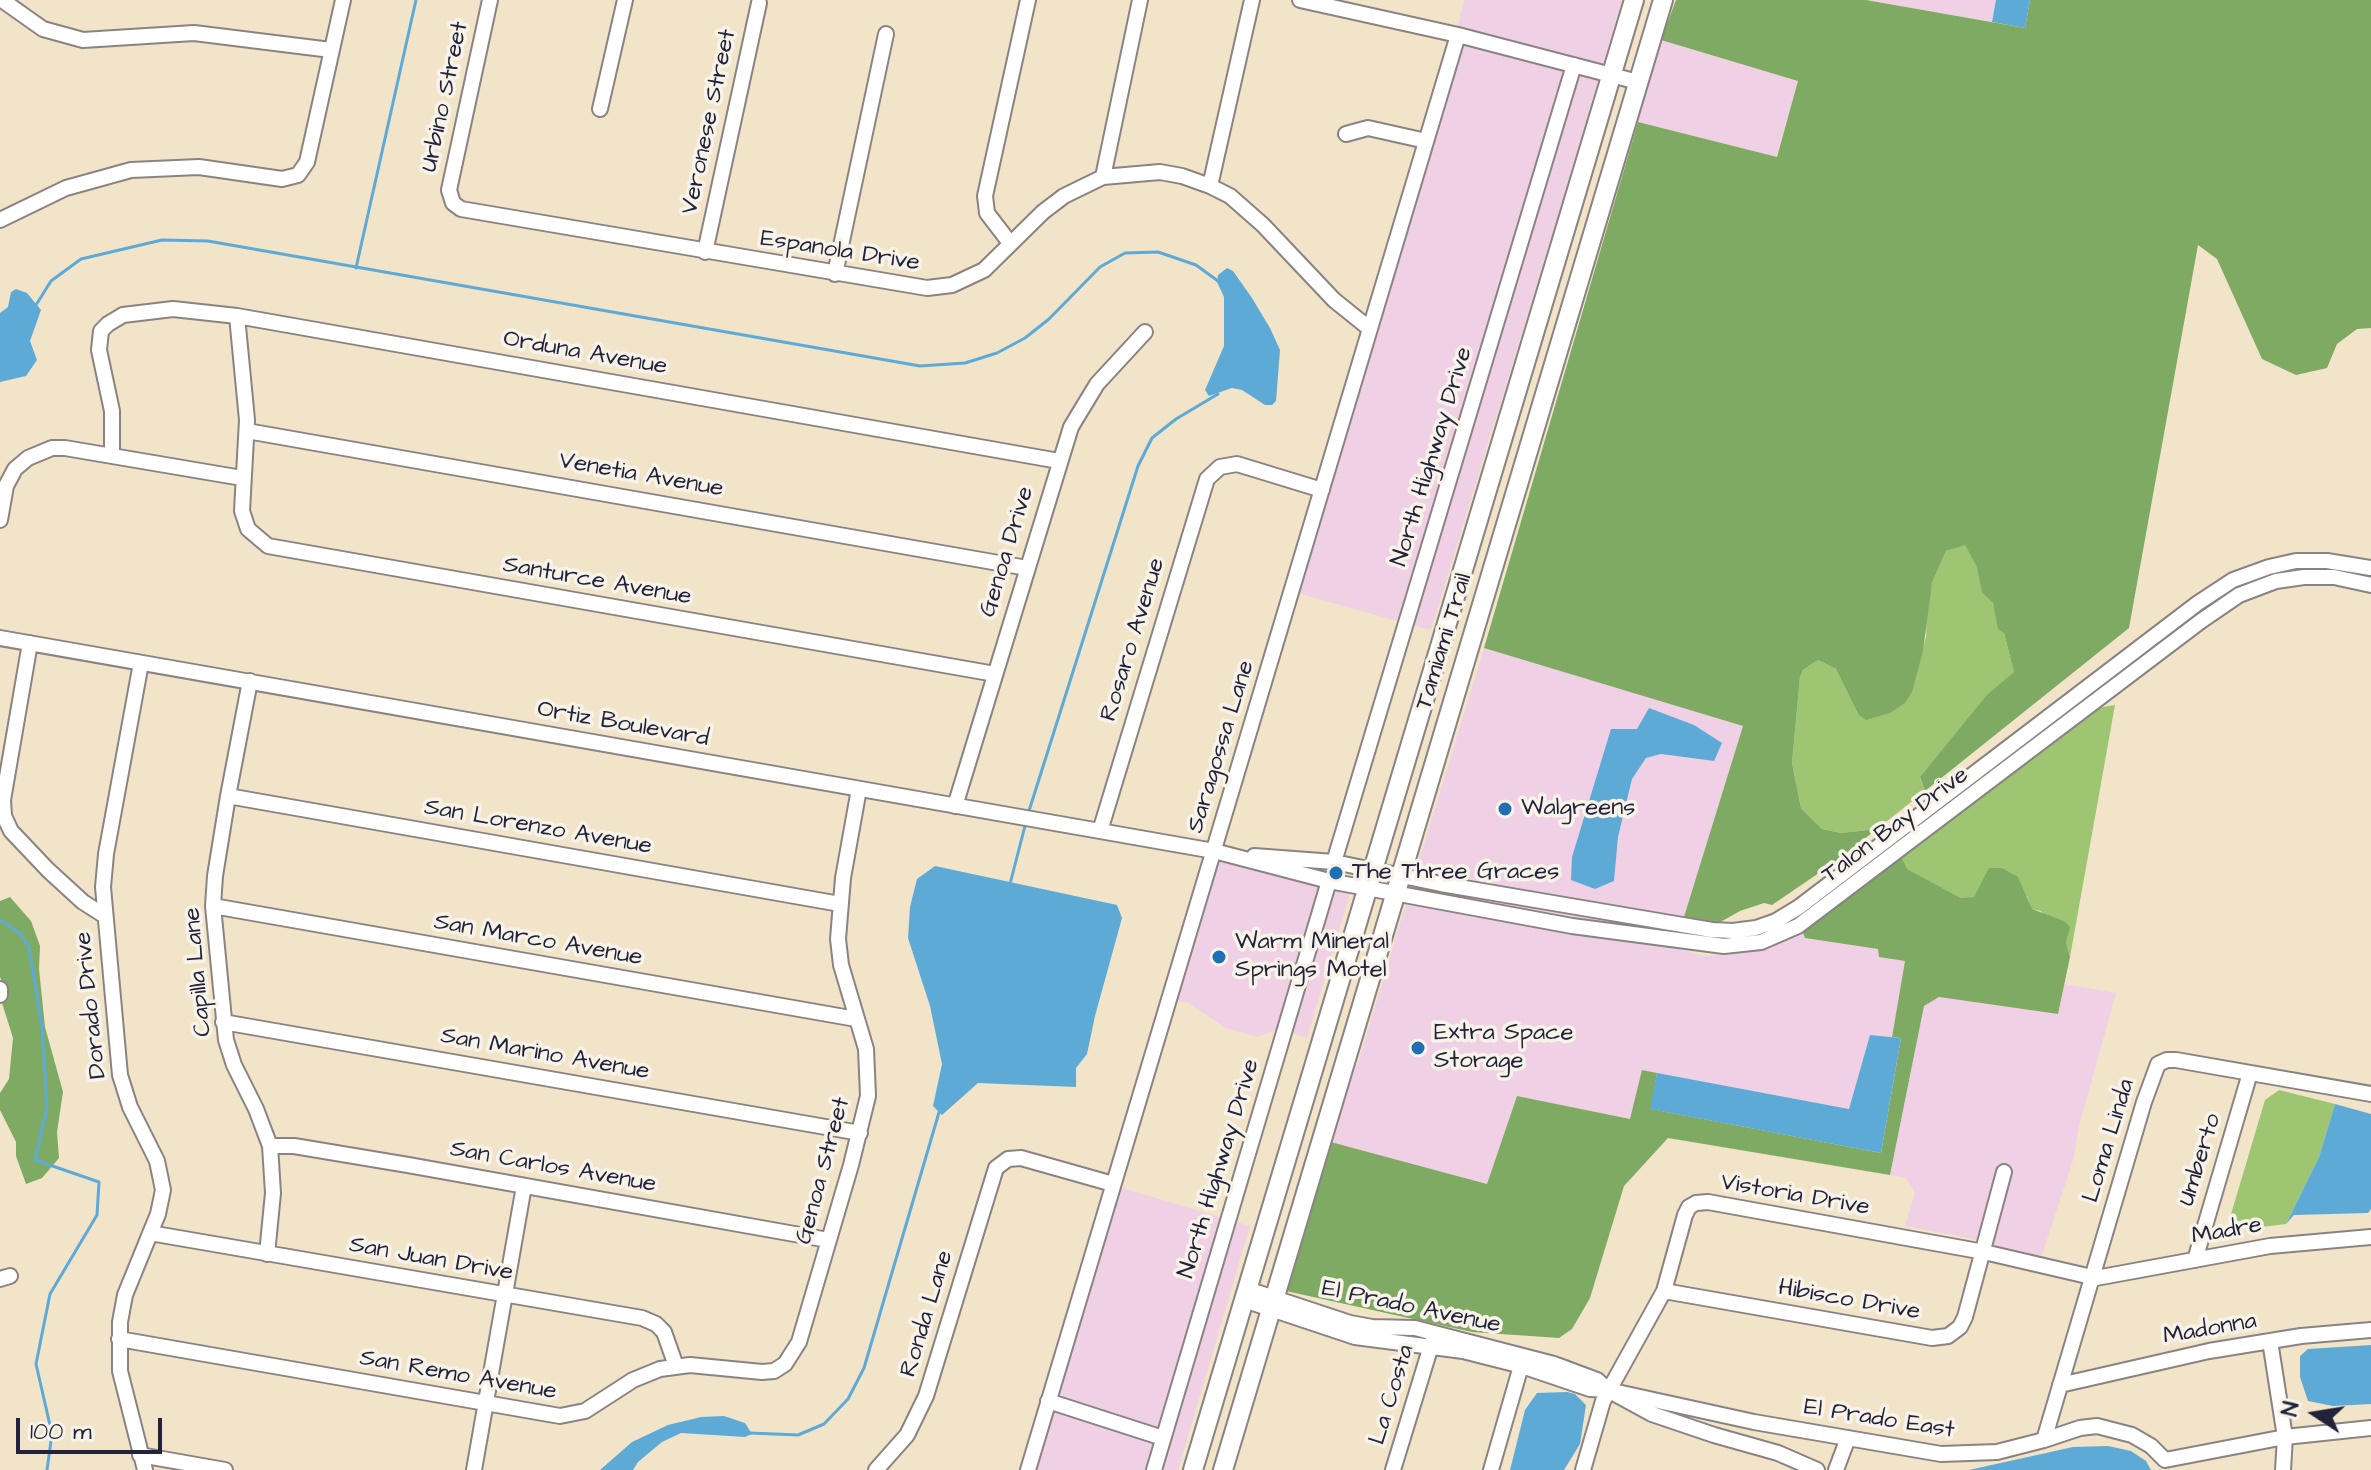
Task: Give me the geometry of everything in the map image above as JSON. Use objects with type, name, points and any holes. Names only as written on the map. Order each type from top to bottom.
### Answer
[{"type":"main road","name":"Tamiami Trail","points":[[1193,1470],[1634,0]]},
{"type":"main road","name":"Tamiami Trail","points":[[1223,1470],[1663,0]]},
{"type":"street","points":[[2,0],[43,29],[83,40],[194,33],[331,50]]},
{"type":"street","points":[[0,220],[66,188],[131,170],[199,167],[291,178],[304,169],[307,162],[343,0]]},
{"type":"street","name":"Urbino Street","points":[[453,203],[449,190],[490,0]]},
{"type":"street","points":[[600,109],[625,0]]},
{"type":"street","points":[[1010,243],[987,213],[985,196],[1028,0]]},
{"type":"street","points":[[1103,177],[1140,0]]},
{"type":"street","points":[[1210,186],[1252,0]]},
{"type":"street","points":[[1300,0],[1458,35],[1638,82]]},
{"type":"street","name":"Veronese Street","points":[[705,252],[759,3]]},
{"type":"street","points":[[835,274],[886,34]]},
{"type":"street","name":"Saragossa Lane","points":[[1028,1470],[1458,35]]},
{"type":"street","name":"North Highway Drive","points":[[1334,862],[1574,65]]},
{"type":"street","points":[[1346,134],[1368,128],[1426,141]]},
{"type":"street","name":"Espanola Drive","points":[[453,203],[461,209],[913,288],[942,287],[984,270],[1064,196],[1103,177],[1160,172],[1210,186],[1248,210],[1334,300],[1370,329]]},
{"type":"street","name":"Orduna Avenue","points":[[112,456],[112,411],[99,350],[99,338],[105,326],[123,315],[146,311],[202,311],[1059,461]]},
{"type":"street","name":"Santurce Avenue","points":[[237,316],[247,431],[242,478],[244,521],[255,537],[277,548],[995,674]]},
{"type":"street","name":"Genoa Drive","points":[[955,806],[1059,461],[1082,405],[1145,332]]},
{"type":"street","name":"Venetia Avenue","points":[[247,431],[1027,568]]},
{"type":"street","points":[[0,518],[9,480],[28,458],[45,450],[58,448],[242,478]]},
{"type":"street","name":"Rosaro Avenue","points":[[1100,831],[1203,487],[1211,473],[1220,467],[1241,465],[1322,490]]},
{"type":"street","name":"Talon Bay Drive","points":[[1398,885],[1712,930],[1733,931],[1766,925],[1799,907],[2198,603],[2233,580],[2296,561],[2327,561],[2371,568]]},
{"type":"street","name":"Talon Bay Drive","points":[[1398,885],[1572,926],[1709,945],[1740,946],[1769,940],[1798,926],[1839,897],[2227,602],[2260,586],[2293,578],[2334,577],[2371,585]]},
{"type":"street","name":"Ortiz Boulevard","points":[[0,638],[1214,851],[1329,881],[1370,879]]},
{"type":"street","points":[[30,643],[3,800],[4,816],[11,831],[48,870],[76,897],[105,916]]},
{"type":"street","name":"Dorado Drive","points":[[141,663],[106,854],[103,887],[122,1084],[157,1161],[162,1180],[162,1201],[125,1295],[119,1339],[122,1382],[145,1470]]},
{"type":"street","name":"Capilla Lane","points":[[250,681],[228,796],[213,906],[223,1022],[234,1065],[270,1146],[273,1193],[267,1254]]},
{"type":"street","name":"Genoa Street","points":[[780,1368],[790,1359],[799,1342],[868,1096],[866,1049],[841,965],[840,904],[859,789]]},
{"type":"street","name":"San Lorenzo Avenue","points":[[228,796],[840,904]]},
{"type":"street","name":"Ortiz Boulevard","points":[[1238,856],[1334,862],[1370,879]]},
{"type":"street","points":[[1370,879],[1398,885]]},
{"type":"street","name":"North Highway Drive","points":[[1154,1470],[1329,881]]},
{"type":"street","name":"San Marco Avenue","points":[[213,906],[856,1019]]},
{"type":"street","points":[[0,989],[0,995]]},
{"type":"street","name":"San Marino Avenue","points":[[223,1022],[860,1133]]},
{"type":"street","name":"Loma Linda","points":[[2044,1440],[2156,1066],[2164,1060],[2176,1060],[2371,1094]]},
{"type":"street","name":"Umberto","points":[[2195,1260],[2250,1073]]},
{"type":"street","name":"San Carlos Avenue","points":[[270,1146],[294,1146],[828,1240]]},
{"type":"street","name":"Ronda Lane","points":[[876,1470],[907,1435],[926,1396],[993,1175],[1003,1162],[1021,1158],[1113,1184]]},
{"type":"street","name":"Hibisco Drive","points":[[1664,1291],[1937,1338],[1953,1334],[1963,1323],[2004,1172]]},
{"type":"street","points":[[474,1470],[524,1186]]},
{"type":"street","name":"Vistoria Drive","points":[[1583,1470],[1608,1390],[1664,1291],[1686,1212],[1691,1205],[1699,1202],[1984,1252],[2092,1277]]},
{"type":"street","name":"San Juan Drive","points":[[150,1233],[649,1320],[666,1336],[676,1366]]},
{"type":"street","name":"Madre","points":[[2092,1277],[2106,1278],[2270,1246],[2371,1237]]},
{"type":"street","name":"El Prado Avenue","points":[[1245,1294],[1364,1332],[1406,1326],[1433,1339],[1582,1374],[1652,1414],[1778,1453],[1817,1470]]},
{"type":"street","name":"Madonna","points":[[2060,1385],[2179,1357],[2270,1341],[2371,1330]]},
{"type":"street","name":"San Remo Avenue","points":[[119,1339],[552,1416],[585,1411],[641,1376],[676,1366],[700,1365],[756,1372],[780,1368]]},
{"type":"street","name":"La Costa","points":[[1393,1470],[1433,1339]]},
{"type":"street","points":[[2270,1341],[2285,1437],[2283,1470]]},
{"type":"street","points":[[1491,1470],[1523,1360]]},
{"type":"street","name":"El Prado East","points":[[1608,1390],[1754,1422],[1906,1450],[1959,1455],[1997,1452],[2080,1428],[2108,1428],[2137,1437],[2169,1465],[2285,1437],[2371,1428]]},
{"type":"street","points":[[1048,1401],[1163,1438]]},
{"type":"street","points":[[1836,1470],[1848,1438]]},
{"type":"street","points":[[140,1455],[225,1470]]},
{"type":"shaded area","points":[[1464,0],[1622,0],[1602,67],[1457,30]]},
{"type":"shaded area","points":[[1866,0],[1996,0],[1992,22]]},
{"type":"shaded area","points":[[1661,40],[1799,81],[1776,157],[1638,122],[1645,88]]},
{"type":"shaded area","points":[[1462,41],[1567,69],[1401,622],[1297,593]]},
{"type":"shaded area","points":[[1578,71],[1599,77],[1557,218],[1431,630],[1412,625]]},
{"type":"shaded area","points":[[1484,648],[1743,726],[1683,920],[1415,874]],"holes":[[[1649,708],[1714,761],[1661,754],[1646,758],[1632,779],[1618,837],[1614,881],[1572,857]]]},
{"type":"shaded area","name":"Warm Mineral Springs Motel","points":[[1218,857],[1322,885],[1279,1029],[1258,1037],[1226,1028],[1188,1003],[1175,1000]]},
{"type":"shaded area","points":[[1412,884],[1680,930],[1679,935],[1573,921],[1410,890]]},
{"type":"shaded area","points":[[1333,887],[1351,890],[1307,1038],[1290,1032]]},
{"type":"shaded area","points":[[1407,900],[1659,944],[1704,956],[1741,954],[1802,930],[1805,938],[1878,949],[1879,957],[1905,961],[1892,1037],[1870,1035],[1850,1109],[1643,1071],[1631,1119],[1517,1096],[1487,1184],[1331,1142],[1331,1132],[1359,1060]]},
{"type":"shaded area","points":[[2064,984],[2116,993],[2079,1126],[2074,1157],[2041,1258],[1969,1238],[1905,1226],[1915,1193],[1906,1178],[1890,1175],[1924,1006],[1939,997],[2058,1014]]},
{"type":"shaded area","points":[[1119,1187],[1223,1218],[1159,1431],[1055,1398]]},
{"type":"shaded area","points":[[1234,1221],[1250,1226],[1178,1470],[1160,1470]]},
{"type":"shaded area","points":[[1052,1407],[1156,1441],[1148,1470],[1034,1470]]},
{"type":"green space","points":[[1676,0],[1866,0],[2025,28],[2030,0],[2371,0],[2371,328],[2357,329],[2337,344],[2327,368],[2296,375],[2262,359],[2217,259],[2198,245],[2129,628],[1925,791],[1920,777],[1987,695],[2014,672],[2004,633],[1998,629],[1993,603],[1982,593],[1977,567],[1965,545],[1946,551],[1932,583],[1923,651],[1912,692],[1905,703],[1890,713],[1866,720],[1858,714],[1836,669],[1818,660],[1803,670],[1800,677],[1792,763],[1801,808],[1822,829],[1841,833],[1877,829],[1772,905],[1764,903],[1740,911],[1715,925],[1683,920],[1743,726],[1484,648],[1638,122],[1777,157],[1798,81],[1661,40]]},
{"type":"green space","points":[[1965,544],[1978,567],[1982,593],[1993,603],[2014,672],[1924,772],[1920,778],[1925,791],[1877,829],[1841,833],[1822,829],[1801,808],[1792,763],[1803,670],[1818,660],[1836,669],[1858,714],[1917,670],[1926,637],[1927,605],[1932,583],[1946,551]]},
{"type":"green space","points":[[2115,705],[2070,957],[2066,942],[2041,911],[2031,909],[2027,896],[1961,898],[1906,869],[1902,858],[2097,708]]},
{"type":"green space","points":[[1902,858],[1907,869],[1961,898],[1974,897],[1989,868],[2002,868],[2018,877],[2032,909],[2064,921],[2070,927],[2066,942],[2070,957],[2058,1014],[1939,997],[1924,1006],[1890,1175],[1668,1138],[1624,1186],[1590,1298],[1572,1329],[1559,1338],[1472,1332],[1286,1291],[1327,1141],[1487,1184],[1517,1096],[1630,1119],[1642,1070],[1657,1073],[1651,1109],[1881,1153],[1901,1038],[1892,1037],[1905,961],[1879,957],[1878,949],[1805,938],[1802,930]]},
{"type":"green space","points":[[10,897],[31,921],[40,946],[39,969],[45,1027],[63,1092],[57,1132],[59,1158],[42,1178],[26,1184],[16,1156],[16,1142],[0,1110],[0,1093],[9,1079],[13,1038],[2,1003],[7,995],[0,977],[0,901]]},
{"type":"green space","points":[[2279,1090],[2335,1104],[2319,1157],[2286,1224],[2234,1228],[2229,1221],[2265,1100]]},
{"type":"water","points":[[1996,0],[2030,0],[2025,28],[1992,22]]},
{"type":"water","points":[[1227,268],[1233,271],[1252,298],[1280,350],[1276,401],[1272,405],[1265,405],[1242,390],[1232,388],[1209,396],[1205,390],[1224,346],[1224,297],[1217,282],[1218,275]]},
{"type":"water","points":[[16,289],[27,293],[41,310],[30,341],[37,360],[26,376],[0,382],[0,313],[8,307],[11,292]]},
{"type":"water","points":[[1649,708],[1694,725],[1722,743],[1714,761],[1661,754],[1646,758],[1632,779],[1618,837],[1614,881],[1595,889],[1571,880],[1572,857],[1611,729],[1637,729]]},
{"type":"water","points":[[935,866],[1117,905],[1122,918],[1087,1054],[1076,1068],[1076,1087],[978,1083],[942,1115],[933,1106],[942,1064],[930,1006],[908,938],[910,907],[917,879]]},
{"type":"water","points":[[1870,1035],[1901,1038],[1881,1153],[1650,1109],[1657,1073],[1849,1109]]},
{"type":"water","points":[[2335,1104],[2371,1114],[2371,1209],[2368,1213],[2294,1215],[2286,1224],[2319,1157]]},
{"type":"water","points":[[2371,1345],[2371,1404],[2333,1406],[2308,1401],[2300,1377],[2300,1356],[2308,1349]]},
{"type":"water","points":[[1537,1393],[1575,1394],[1586,1405],[1580,1444],[1564,1470],[1510,1470],[1525,1410]]},
{"type":"water","points":[[724,1416],[745,1423],[752,1434],[745,1437],[681,1433],[662,1442],[633,1470],[600,1470],[632,1442],[668,1425],[701,1417]]},
{"type":"water","points":[[2108,1446],[2131,1451],[2146,1461],[2151,1470],[1969,1470],[2073,1447]]},
{"type":"waterway","points":[[356,268],[416,0]]},
{"type":"waterway","points":[[36,305],[51,281],[81,259],[162,240],[208,241],[920,366],[965,363],[997,353],[1025,338],[1049,319],[1100,267],[1125,253],[1158,252],[1196,265],[1218,281]]},
{"type":"waterway","points":[[1028,814],[1138,466],[1152,438],[1176,419],[1218,394]]},
{"type":"waterway","points":[[1010,884],[1026,822]]},
{"type":"waterway","points":[[0,920],[21,934],[29,948],[42,1026],[47,1107],[35,1160],[99,1182],[97,1215],[50,1294],[36,1364],[52,1434],[47,1470]]},
{"type":"waterway","points":[[750,1433],[798,1435],[824,1424],[848,1399],[864,1368],[940,1109]]},
{"type":"place","name":"Walgreens","points":[[1505,809]]},
{"type":"place","name":"The Three Graces","points":[[1336,873]]},
{"type":"place","name":"Warm Mineral Springs Motel","points":[[1219,957]]},
{"type":"place","name":"Extra Space Storage","points":[[1418,1048]]}]
